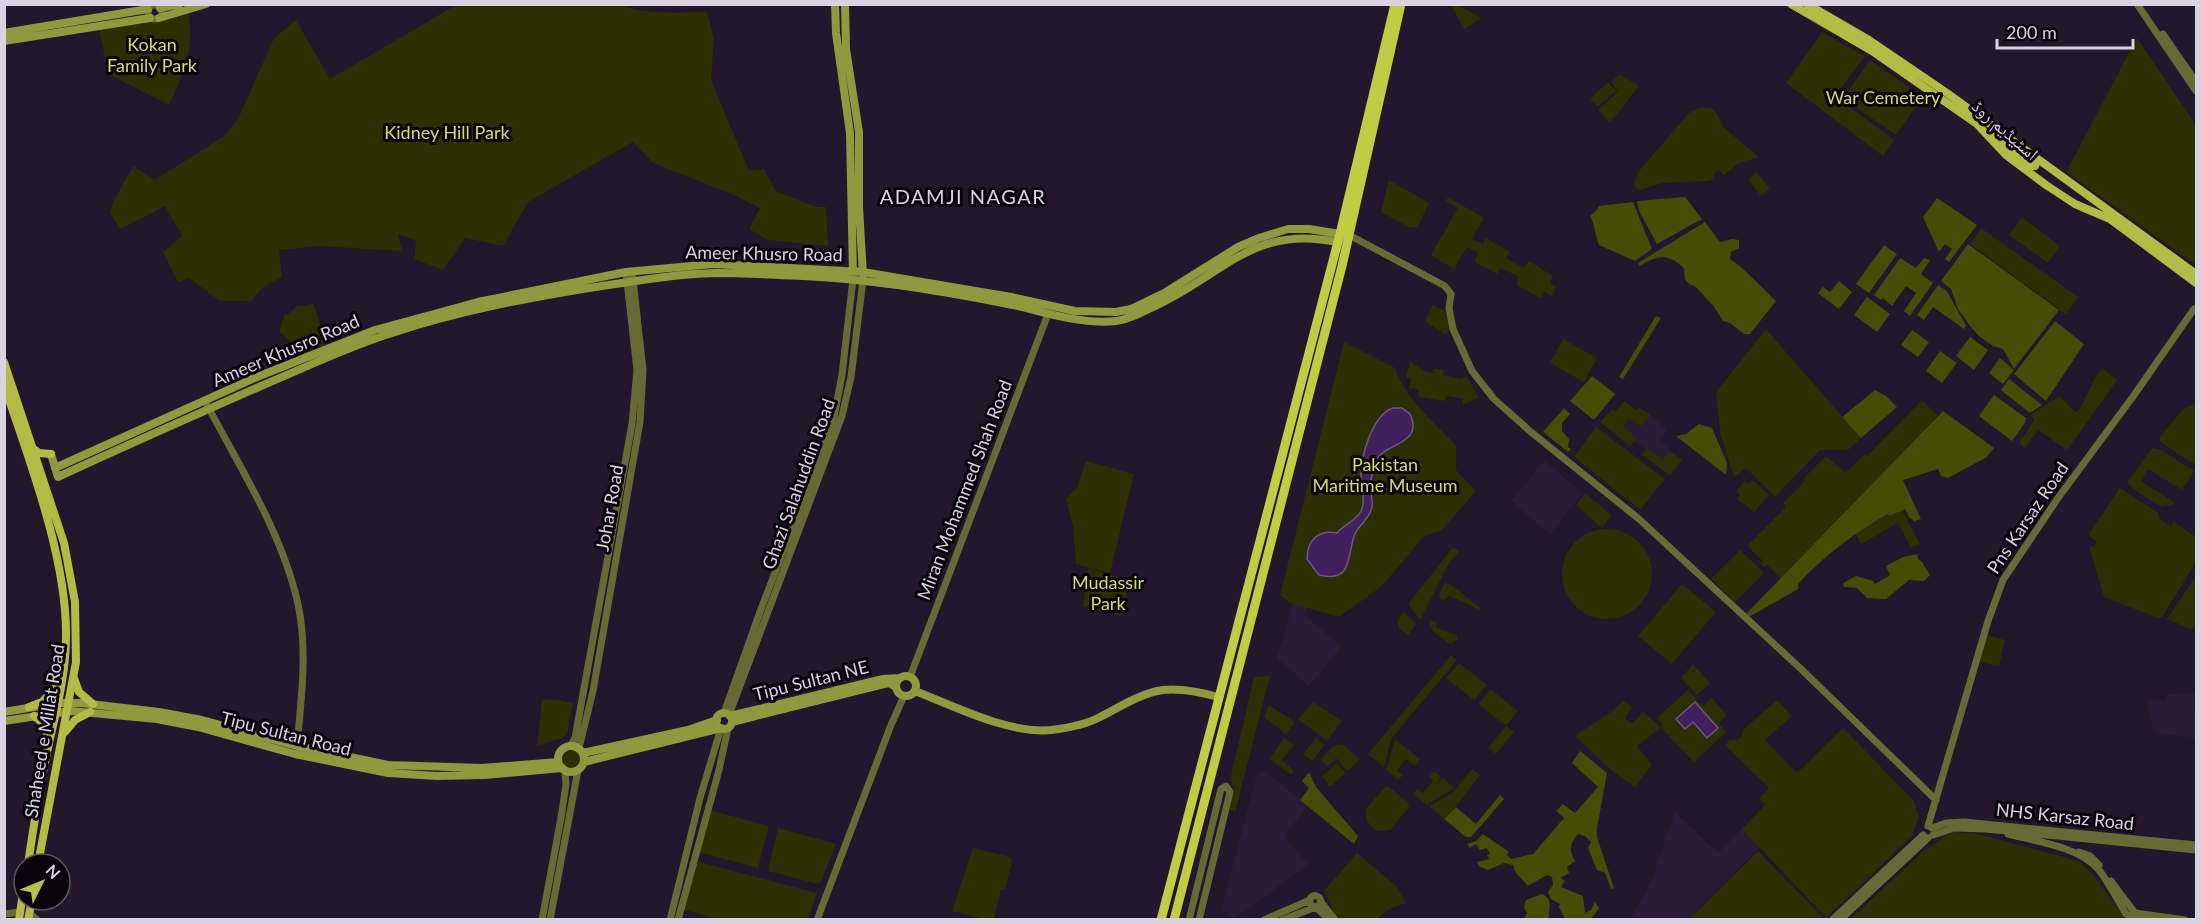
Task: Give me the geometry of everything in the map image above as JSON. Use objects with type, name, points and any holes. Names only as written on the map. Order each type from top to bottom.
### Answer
[{"type":"highway","points":[[1161,920],[1218,697],[1342,237],[1395,4]]},
{"type":"highway","points":[[1174,920],[1401,4]]},
{"type":"main road","points":[[159,6],[179,4]]},
{"type":"main road","points":[[4,33],[206,4]]},
{"type":"main road","name":"Ghazi Salahuddin Road","points":[[836,4],[836,33],[850,133],[853,275]]},
{"type":"main road","name":"Ghazi Salahuddin Road","points":[[846,4],[846,49],[859,132],[859,207],[863,276]]},
{"type":"main road","name":"اسٹیڈیم روڈ","points":[[1791,4],[1872,51],[1977,124],[2006,155],[2046,185],[2075,204],[2110,219],[2196,283]]},
{"type":"main road","name":"اسٹیڈیم روڈ","points":[[1807,4],[1891,54],[2196,274]]},
{"type":"main road","points":[[4,41],[151,11]]},
{"type":"main road","points":[[1977,124],[2025,162],[2035,166],[2033,156]]},
{"type":"main road","points":[[2046,185],[2046,176],[2050,175],[2070,189],[2092,197]]},
{"type":"main road","name":"Ameer Khusro Road","points":[[51,454],[57,472],[207,405],[303,358],[375,330],[478,302],[629,272],[713,264],[863,276],[1048,310],[1090,321],[1117,321],[1133,317],[1176,296],[1260,246],[1298,237],[1342,237]]},
{"type":"main road","name":"Ameer Khusro Road","points":[[207,405],[390,334],[530,297],[630,282],[715,273],[853,275]]},
{"type":"main road","name":"Shaheed e Millat Road","points":[[4,363],[51,499],[68,558],[75,602],[74,678],[39,852]]},
{"type":"main road","name":"Shaheed e Millat Road","points":[[4,385],[48,521],[65,604],[67,635],[63,680],[31,852]]},
{"type":"main road","points":[[4,408],[17,423]]},
{"type":"main road","points":[[35,450],[39,453],[51,454]]},
{"type":"main road","points":[[40,466],[51,454]]},
{"type":"main road","points":[[38,852],[72,639],[72,594],[50,505],[51,499]]},
{"type":"main road","points":[[48,521],[52,528],[64,580],[72,639]]},
{"type":"main road","points":[[562,767],[561,750],[688,730],[889,683],[904,696],[911,695],[915,691],[915,682],[910,677]]},
{"type":"main road","name":"Tipu Sultan NE","points":[[726,720],[883,678],[910,677]]},
{"type":"main road","points":[[63,736],[75,720],[91,708],[79,692],[74,678]]},
{"type":"main road","name":"Tipu Sultan NE","points":[[896,687],[900,678]]},
{"type":"main road","points":[[29,707],[42,702],[63,680]]},
{"type":"main road","points":[[915,691],[992,720],[1023,728],[1048,730],[1079,725],[1162,690],[1192,691],[1218,697]]},
{"type":"main road","points":[[58,704],[63,701],[69,704]]},
{"type":"main road","name":"Tipu Sultan Road","points":[[4,721],[34,716],[58,704]]},
{"type":"main road","name":"Tipu Sultan Road","points":[[4,712],[29,707],[69,704],[198,727],[346,765],[437,776],[484,775],[562,767],[578,770]]},
{"type":"main road","name":"Tipu Sultan Road","points":[[91,708],[159,712],[253,733],[388,769]]},
{"type":"main road","points":[[34,716],[44,724],[50,741]]},
{"type":"main road","points":[[578,770],[584,762],[726,720]]},
{"type":"main road","points":[[54,725],[58,722],[65,725]]},
{"type":"main road","points":[[250,742],[253,733]]},
{"type":"main road","points":[[578,749],[584,762]]},
{"type":"main road","points":[[32,852],[45,799]]},
{"type":"street","points":[[2137,4],[2196,91]]},
{"type":"street","points":[[2143,4],[2196,82]]},
{"type":"street","points":[[159,6],[162,13],[151,11],[159,6]]},
{"type":"street","points":[[1342,237],[1445,286],[1451,294],[1449,308],[1453,330],[1472,370],[1494,399],[1531,432],[1639,519],[1783,652],[1936,800]]},
{"type":"street","name":"Johar Road","points":[[578,749],[575,738],[630,437],[637,370],[629,272]]},
{"type":"street","name":"Ghazi Salahuddin Road","points":[[670,920],[699,798],[792,525],[833,422],[843,366],[853,275]]},
{"type":"street","name":"Ghazi Salahuddin Road","points":[[678,920],[719,770],[726,720],[842,417],[852,366],[863,276]]},
{"type":"street","name":"Johar Road","points":[[578,749],[593,691],[640,422],[643,370],[630,282]]},
{"type":"street","name":"Pns Karsaz Road","points":[[1929,832],[1936,800],[1988,621],[2003,580],[2058,498],[2194,309]]},
{"type":"street","name":"Miran Mohammed Shah Road","points":[[910,677],[1048,310]]},
{"type":"street","points":[[843,366],[852,366]]},
{"type":"street","points":[[207,405],[264,514],[290,575],[298,605],[303,663],[297,746]]},
{"type":"street","points":[[624,460],[633,460]]},
{"type":"street","points":[[609,544],[618,545]]},
{"type":"street","points":[[817,920],[904,696]]},
{"type":"street","points":[[562,767],[566,784],[564,819]]},
{"type":"street","points":[[542,920],[564,819],[578,770]]},
{"type":"street","points":[[1189,920],[1221,789],[1226,786],[1230,792],[1199,920]]},
{"type":"street","name":"NHS Karsaz Road","points":[[1832,920],[1929,832],[1954,822],[2196,850]]},
{"type":"street","name":"NHS Karsaz Road","points":[[1840,920],[1929,832],[1954,828],[2034,831]]},
{"type":"street","points":[[1986,829],[2070,850],[2094,859],[2135,913],[2185,920]]},
{"type":"street","name":"NHS Karsaz Road","points":[[2158,844],[2196,845]]},
{"type":"street","points":[[2070,850],[2099,870],[2126,914],[2145,920]]},
{"type":"street","points":[[550,920],[557,856]]},
{"type":"street","points":[[1282,920],[1310,900],[1312,896],[1317,896],[1320,898],[1319,905],[1329,920]]},
{"type":"street","points":[[1264,920],[1319,905]]},
{"type":"street","points":[[1319,905],[1335,920]]},
{"type":"street","points":[[4,914],[37,920]]},
{"type":"shaded area","points":[[1685,197],[1702,219],[1657,244],[1639,211],[1637,201]]},
{"type":"shaded area","points":[[1937,198],[1977,225],[1949,262],[1945,259],[1952,249],[1945,244],[1939,252],[1923,217]]},
{"type":"shaded area","points":[[1633,202],[1652,249],[1635,261],[1599,245],[1590,216],[1599,206]]},
{"type":"shaded area","points":[[1705,222],[1720,242],[1739,240],[1739,248],[1731,252],[1730,259],[1776,301],[1750,334],[1744,334],[1730,323],[1723,321],[1715,308],[1696,287],[1685,279],[1684,268],[1678,263],[1663,257],[1640,266],[1638,263]]},
{"type":"shaded area","points":[[1968,244],[2059,310],[2014,369],[2003,349],[1993,346],[1970,326],[1958,309],[1951,289],[1941,281]]},
{"type":"shaded area","points":[[1884,245],[1897,254],[1869,293],[1856,284]]},
{"type":"shaded area","points":[[1900,258],[1916,268],[1924,258],[1930,260],[1921,274],[1933,283],[1910,316],[1904,311],[1916,293],[1906,286],[1892,306],[1883,298],[1881,300],[1874,295]]},
{"type":"shaded area","points":[[1839,281],[1852,292],[1839,309],[1818,293],[1823,287],[1830,292]]},
{"type":"shaded area","points":[[1938,285],[1947,291],[1966,326],[1964,329],[1933,307],[1924,320],[1917,315]]},
{"type":"shaded area","points":[[1867,297],[1890,314],[1877,332],[1854,315]]},
{"type":"shaded area","points":[[1656,316],[1661,318],[1623,379],[1619,377]]},
{"type":"shaded area","points":[[2055,321],[2084,344],[2046,401],[2014,374]]},
{"type":"shaded area","points":[[1912,330],[1929,342],[1918,357],[1901,345]]},
{"type":"shaded area","points":[[1970,337],[1988,350],[1974,370],[1956,356]]},
{"type":"shaded area","points":[[1940,351],[1957,363],[1942,383],[1926,371]]},
{"type":"shaded area","points":[[2000,358],[2014,370],[2003,384],[1989,373]]},
{"type":"shaded area","points":[[1592,376],[1615,394],[1594,420],[1570,401]]},
{"type":"shaded area","points":[[2009,379],[2042,405],[2030,413],[2001,390]]},
{"type":"shaded area","points":[[1875,390],[1886,396],[1897,407],[1861,438],[1842,417]]},
{"type":"shaded area","points":[[1994,395],[2026,418],[2012,441],[1979,416]]},
{"type":"shaded area","points":[[1393,408],[1402,408],[1410,414],[1413,424],[1412,432],[1408,438],[1386,450],[1376,461],[1370,486],[1371,511],[1355,534],[1347,566],[1338,575],[1319,575],[1307,559],[1309,546],[1320,534],[1337,533],[1361,511],[1363,499],[1361,470],[1365,449],[1379,419]]},
{"type":"shaded area","points":[[1564,408],[1570,414],[1562,423],[1562,431],[1569,439],[1568,447],[1571,449],[1568,452],[1543,432]]},
{"type":"shaded area","points":[[1943,411],[1994,448],[1987,457],[1948,478],[1941,476],[1938,469],[1903,480],[1921,519],[1914,521],[1905,509],[1889,516],[1888,514],[1829,554],[1798,584],[1798,589],[1749,617],[1746,614]]},
{"type":"shaded area","points":[[1650,415],[1667,429],[1659,440],[1671,450],[1663,460],[1649,448],[1647,451],[1634,441],[1636,438],[1623,427],[1629,419],[1641,427]]},
{"type":"shaded area","points":[[1699,424],[1712,428],[1727,463],[1726,475],[1676,436],[1686,434]]},
{"type":"shaded area","points":[[1544,461],[1583,493],[1550,534],[1511,501]]},
{"type":"shaded area","points":[[1917,554],[1930,575],[1924,581],[1909,580],[1886,599],[1867,598],[1857,588],[1844,587],[1843,583],[1856,576],[1873,581],[1875,584],[1890,575],[1886,566],[1903,557]]},
{"type":"shaded area","points":[[1293,604],[1307,608],[1304,615],[1342,646],[1309,686],[1277,658]]},
{"type":"shaded area","points":[[2194,693],[2196,738],[2153,732],[2147,701],[2166,700],[2167,694]]},
{"type":"shaded area","points":[[1695,702],[1718,728],[1707,738],[1693,722],[1685,729],[1676,719]]},
{"type":"shaded area","points":[[1580,751],[1607,773],[1597,837],[1614,888],[1611,889],[1605,873],[1597,870],[1588,848],[1591,842],[1585,836],[1578,834],[1571,847],[1575,861],[1567,867],[1569,873],[1561,878],[1565,881],[1561,887],[1583,896],[1585,913],[1591,910],[1595,902],[1599,908],[1591,919],[1565,919],[1559,907],[1560,904],[1551,899],[1548,892],[1553,885],[1552,877],[1547,875],[1528,886],[1516,873],[1513,865],[1504,863],[1488,870],[1480,867],[1477,862],[1489,859],[1487,855],[1490,854],[1487,848],[1480,850],[1476,844],[1470,848],[1467,844],[1476,841],[1483,834],[1509,852],[1507,855],[1511,859],[1533,854],[1564,818],[1556,811],[1563,804],[1575,813],[1598,787],[1572,763]]},
{"type":"shaded area","points":[[1263,771],[1308,806],[1284,836],[1308,864],[1246,911],[1232,917],[1222,908],[1223,903],[1256,778]]},
{"type":"shaded area","points":[[1309,772],[1316,787],[1358,836],[1354,844],[1300,800],[1309,788],[1302,781]]},
{"type":"shaded area","points":[[1500,795],[1504,799],[1471,837],[1466,837],[1444,819],[1456,807],[1476,824]]},
{"type":"shaded area","points":[[1675,812],[1718,853],[1742,829],[1760,847],[1689,919],[1629,920],[1651,882]]},
{"type":"shaded area","points":[[1542,894],[1549,901],[1549,919],[1524,919],[1527,913],[1524,907],[1526,900]]},
{"type":"green space","name":"Kidney Hill Park","points":[[456,5],[623,5],[651,12],[707,12],[714,39],[711,80],[749,171],[764,169],[776,191],[816,207],[826,207],[828,246],[768,240],[749,229],[760,208],[734,195],[653,163],[633,142],[528,202],[503,246],[465,238],[443,270],[414,259],[416,240],[398,234],[402,251],[319,246],[279,250],[282,277],[262,288],[251,301],[220,301],[189,278],[178,282],[163,252],[182,236],[165,206],[120,229],[110,213],[113,202],[133,166],[155,180],[224,136],[238,119],[274,38],[296,20],[330,79]]},
{"type":"green space","points":[[1451,5],[1458,5],[1482,18],[1464,29]]},
{"type":"green space","name":"Kokan Family Park","points":[[188,10],[190,37],[187,59],[169,105],[108,74],[99,27]]},
{"type":"green space","points":[[1822,32],[1865,56],[1835,96],[1894,140],[1883,156],[1786,83]]},
{"type":"green space","points":[[2137,38],[2196,125],[2196,265],[2066,172]]},
{"type":"green space","name":"War Cemetery","points":[[1870,60],[1923,97],[1896,135],[1843,98]]},
{"type":"green space","points":[[1620,74],[1639,86],[1609,122],[1598,110],[1618,91],[1611,82]]},
{"type":"green space","points":[[1608,82],[1616,91],[1598,107],[1590,99]]},
{"type":"green space","points":[[1702,107],[1712,108],[1723,127],[1759,157],[1739,163],[1724,175],[1718,170],[1714,179],[1709,181],[1662,183],[1640,190],[1636,188],[1634,181],[1639,171],[1689,113]]},
{"type":"green space","points":[[1757,172],[1770,189],[1761,196],[1748,179]]},
{"type":"green space","points":[[1389,180],[1429,203],[1417,228],[1409,227],[1381,212]]},
{"type":"green space","points":[[1448,197],[1484,218],[1472,239],[1483,244],[1486,238],[1510,252],[1506,258],[1524,268],[1529,261],[1553,276],[1550,283],[1556,287],[1552,296],[1544,292],[1540,298],[1516,285],[1519,277],[1501,268],[1497,274],[1475,262],[1478,253],[1467,247],[1454,269],[1431,255],[1458,208],[1446,201]]},
{"type":"green space","points":[[2022,217],[2060,246],[2048,263],[2009,235]]},
{"type":"green space","points":[[1981,228],[2078,297],[2066,314],[1970,244]]},
{"type":"green space","points":[[313,303],[329,349],[303,358],[295,346],[279,331],[285,314],[287,315],[297,306],[307,306]]},
{"type":"green space","points":[[1433,305],[1446,312],[1450,328],[1446,335],[1425,321]]},
{"type":"green space","points":[[1766,329],[1861,438],[1848,450],[1820,450],[1775,497],[1746,468],[1734,477],[1720,433],[1716,392]]},
{"type":"green space","points":[[1563,339],[1597,358],[1584,382],[1550,363]]},
{"type":"green space","name":"Pakistan Maritime Museum","points":[[1344,342],[1395,368],[1413,400],[1456,446],[1456,470],[1476,491],[1442,530],[1424,536],[1382,586],[1339,617],[1290,603],[1280,595]]},
{"type":"green space","points":[[1410,362],[1427,372],[1433,373],[1434,369],[1444,370],[1443,375],[1461,379],[1467,376],[1479,398],[1462,405],[1463,399],[1447,396],[1445,401],[1418,397],[1419,390],[1409,388],[1411,378],[1406,377]]},
{"type":"green space","points":[[2105,370],[2117,380],[2067,450],[2038,430],[2025,448],[2021,445],[2020,441],[2034,421],[2031,414],[2060,396],[2075,412],[2079,410],[2098,372]]},
{"type":"green space","points":[[1922,400],[1938,416],[1781,578],[1767,565],[1764,567],[1760,563],[1762,560],[1747,546],[1786,507],[1783,503],[1804,482],[1803,479],[1826,456],[1845,473],[1865,454],[1867,456]]},
{"type":"green space","points":[[1624,401],[1636,410],[1639,407],[1650,415],[1641,427],[1629,419],[1623,427],[1637,438],[1630,446],[1600,422],[1612,409],[1616,411]]},
{"type":"green space","points":[[2196,403],[2196,465],[2160,442],[2160,437],[2183,409]]},
{"type":"green space","points":[[1596,427],[1665,479],[1640,510],[1574,457]]},
{"type":"green space","points":[[1648,448],[1663,459],[1670,451],[1682,460],[1670,475],[1641,454]]},
{"type":"green space","points":[[2152,448],[2159,449],[2194,471],[2182,490],[2148,469],[2141,481],[2174,502],[2172,505],[2161,507],[2133,489],[2127,482]]},
{"type":"green space","points":[[1086,461],[1134,474],[1110,573],[1076,564],[1073,525],[1066,499],[1077,487]]},
{"type":"green space","points":[[1753,480],[1769,495],[1754,512],[1737,499],[1740,495],[1736,491],[1745,481],[1749,484]]},
{"type":"green space","points":[[2120,488],[2157,512],[2160,519],[2171,526],[2174,522],[2196,537],[2196,562],[2162,617],[2158,618],[2104,597],[2089,546],[2094,547],[2097,541],[2092,539],[2089,533]]},
{"type":"green space","points":[[1585,493],[1612,515],[1602,528],[1576,505]]},
{"type":"green space","points":[[1902,510],[1920,544],[1911,548],[1898,523],[1861,544],[1855,533],[1889,514]]},
{"type":"green space","points":[[1607,529],[1624,533],[1639,542],[1648,557],[1652,574],[1648,591],[1639,606],[1624,615],[1607,619],[1590,615],[1575,606],[1566,591],[1562,574],[1566,557],[1575,542],[1590,533]]},
{"type":"green space","points":[[1453,547],[1459,551],[1448,565],[1420,620],[1408,604]]},
{"type":"green space","points":[[1740,550],[1764,573],[1735,602],[1711,579]]},
{"type":"green space","name":"Mudassir Park","points":[[1088,568],[1130,581],[1121,616],[1083,606]]},
{"type":"green space","points":[[2196,576],[2196,628],[2191,629],[2167,619]]},
{"type":"green space","points":[[1446,583],[1452,585],[1480,608],[1479,611],[1449,596],[1445,600],[1440,599],[1442,587]]},
{"type":"green space","points":[[1682,584],[1716,612],[1672,664],[1638,636]]},
{"type":"green space","points":[[1403,611],[1416,624],[1408,635],[1400,629],[1397,622]]},
{"type":"green space","points":[[1429,620],[1437,622],[1436,627],[1458,636],[1457,640],[1450,644],[1433,631]]},
{"type":"green space","points":[[1986,635],[2005,640],[1999,666],[1980,662]]},
{"type":"green space","points":[[1451,655],[1457,660],[1391,739],[1384,768],[1368,754]]},
{"type":"green space","points":[[1459,663],[1487,685],[1474,700],[1446,678]]},
{"type":"green space","points":[[1693,664],[1710,683],[1697,695],[1681,678]]},
{"type":"green space","points":[[1270,676],[1235,812],[1227,809],[1234,791],[1230,780],[1254,677]]},
{"type":"green space","points":[[1490,689],[1518,711],[1506,726],[1478,704]]},
{"type":"green space","points":[[1688,690],[1703,706],[1711,697],[1727,715],[1719,723],[1726,732],[1694,762],[1661,728],[1637,746],[1652,765],[1635,787],[1611,770],[1575,736],[1623,701],[1632,707],[1625,718],[1632,724],[1643,712],[1661,727],[1662,724],[1657,718]]},
{"type":"green space","points":[[542,699],[573,703],[568,731],[564,737],[537,746]]},
{"type":"green space","points":[[1777,700],[1792,716],[1765,740],[1797,773],[1843,728],[1914,801],[1919,818],[1911,837],[1826,918],[1742,829],[1765,805],[1759,798],[1769,788],[1725,745],[1730,740],[1738,740],[1743,730]]},
{"type":"green space","points":[[1313,702],[1342,721],[1327,741],[1298,719]]},
{"type":"green space","points":[[1269,705],[1295,722],[1286,734],[1264,717]]},
{"type":"green space","points":[[1506,726],[1514,732],[1496,754],[1488,748]]},
{"type":"green space","points":[[1284,738],[1294,745],[1282,760],[1294,771],[1291,775],[1270,759]]},
{"type":"green space","points":[[1316,738],[1325,745],[1312,761],[1303,754]]},
{"type":"green space","points":[[1395,739],[1420,759],[1415,766],[1406,759],[1397,771],[1403,775],[1398,780],[1386,770]]},
{"type":"green space","points":[[1338,744],[1344,745],[1360,759],[1347,772],[1337,759],[1327,766],[1320,760]]},
{"type":"green space","points":[[573,749],[579,750],[579,760],[572,768],[567,768],[562,763],[563,758]]},
{"type":"green space","points":[[1337,763],[1346,773],[1330,787],[1322,776]]},
{"type":"green space","points":[[1472,769],[1480,775],[1444,818],[1429,806],[1453,792]]},
{"type":"green space","points":[[1434,771],[1441,777],[1437,784],[1443,778],[1454,788],[1427,805],[1413,794],[1417,789],[1423,793],[1433,781],[1429,777]]},
{"type":"green space","points":[[1388,786],[1408,802],[1409,807],[1390,830],[1376,831],[1366,820],[1366,809]]},
{"type":"green space","points":[[710,810],[769,826],[758,868],[699,852]]},
{"type":"green space","points":[[778,828],[836,844],[821,882],[818,884],[768,871]]},
{"type":"green space","points":[[1952,832],[1978,834],[2079,861],[2091,872],[2125,919],[1849,920],[1925,850]]},
{"type":"green space","points":[[973,848],[1010,857],[1012,861],[1005,890],[1001,889],[994,919],[952,911]]},
{"type":"green space","points":[[1758,851],[1825,919],[1689,919]]},
{"type":"green space","points":[[1357,853],[1396,886],[1406,903],[1391,908],[1376,919],[1337,919],[1324,891]]},
{"type":"green space","points":[[695,861],[817,893],[808,919],[719,919],[681,909]]},
{"type":"district","name":"ADAMJI NAGAR","points":[[963,197]]}]
